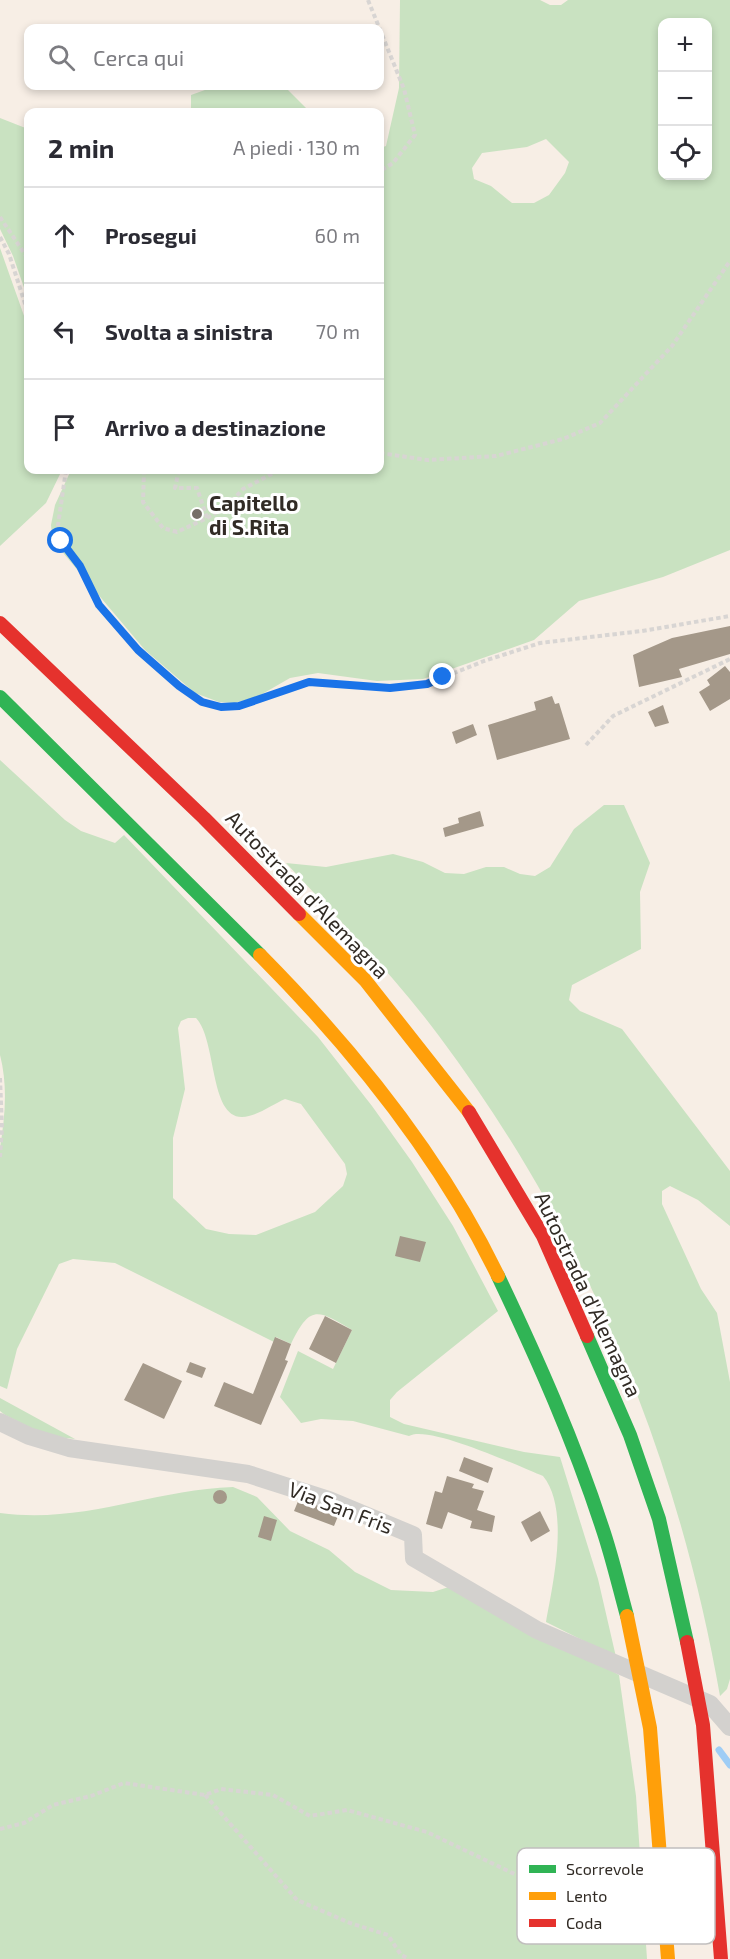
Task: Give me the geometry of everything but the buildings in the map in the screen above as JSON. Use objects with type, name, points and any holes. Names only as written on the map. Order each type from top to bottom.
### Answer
[{"type":"highway","name":"Autostrada d'Alemagna","points":[[0,623],[204,818],[365,980],[478,1124],[543,1236],[586,1328],[630,1435],[659,1519],[684,1626],[702,1725],[712,1848]]},
{"type":"highway","points":[[0,698],[106,800],[319,1015],[425,1151],[487,1254],[533,1349],[577,1457],[603,1529],[632,1636],[650,1728],[659,1848]]},
{"type":"highway","name":"Autostrada d'Alemagna","points":[[715,1885],[721,1959]]},
{"type":"highway","points":[[667,1944],[668,1959]]},
{"type":"street","name":"Via San Fris","points":[[0,1422],[29,1436],[69,1448],[248,1474],[329,1500],[414,1535],[414,1558],[537,1630],[710,1704],[730,1727]]},
{"type":"path","points":[[368,0],[378,24]]},
{"type":"path","points":[[384,40],[404,89],[415,135],[393,163],[384,170]]},
{"type":"path","points":[[0,217],[24,253]]},
{"type":"path","points":[[0,237],[9,254],[24,301]]},
{"type":"path","points":[[384,454],[427,460],[496,456],[563,439],[600,423],[672,346],[730,261]]},
{"type":"path","points":[[65,474],[57,525],[61,541],[80,566],[99,605],[138,650],[179,686],[202,702],[221,707],[239,706],[309,682],[390,688],[427,684],[484,661],[540,643],[642,632],[730,616]]},
{"type":"path","points":[[144,474],[143,502],[163,528],[177,532],[207,518],[228,505],[243,489],[271,474]]},
{"type":"path","points":[[178,474],[175,488],[197,488],[207,518]]},
{"type":"path","points":[[586,745],[613,716],[730,659]]},
{"type":"path","points":[[0,1078],[2,1127],[0,1157]]},
{"type":"path","points":[[0,1829],[24,1823],[52,1805],[91,1796],[124,1783],[205,1795],[221,1789],[273,1795],[310,1816],[347,1810],[427,1832],[517,1875]]},
{"type":"path","points":[[205,1795],[297,1900],[350,1923],[388,1935],[400,1957],[409,1959]]},
{"type":"green space","points":[[400,0],[540,0],[550,5],[561,5],[568,0],[730,0],[730,550],[663,577],[579,601],[534,640],[423,679],[377,681],[318,673],[290,678],[257,697],[234,703],[219,702],[195,693],[145,650],[64,554],[52,535],[51,525],[55,505],[69,474],[384,474],[384,147],[399,88]],"holes":[[[546,139],[569,162],[565,173],[549,195],[534,203],[512,203],[491,186],[474,179],[472,168],[482,153],[527,147]]]},
{"type":"green space","points":[[205,90],[288,90],[306,108],[191,108],[191,95]]},
{"type":"green space","points":[[0,118],[24,127],[24,288],[0,229]]},
{"type":"green space","points":[[0,248],[24,316],[24,474],[60,474],[46,503],[0,546]]},
{"type":"green space","points":[[0,760],[65,820],[81,831],[115,843],[124,835],[318,1037],[412,1162],[453,1226],[498,1311],[397,1392],[390,1400],[390,1417],[404,1424],[524,1452],[560,1457],[598,1579],[616,1657],[546,1622],[555,1567],[558,1526],[551,1490],[543,1476],[474,1448],[435,1436],[419,1434],[409,1436],[353,1421],[321,1419],[301,1423],[280,1397],[298,1351],[333,1369],[352,1330],[330,1318],[316,1314],[309,1317],[291,1344],[276,1337],[274,1342],[115,1263],[73,1259],[59,1264],[17,1349],[7,1389],[0,1386],[0,1148],[5,1102],[0,1055]],"holes":[[[196,1018],[203,1029],[218,1091],[231,1114],[242,1117],[259,1113],[285,1099],[301,1104],[345,1164],[347,1174],[343,1186],[315,1212],[256,1235],[229,1234],[206,1229],[173,1198],[173,1138],[185,1089],[178,1028],[181,1021]]]},
{"type":"green space","points":[[604,805],[624,805],[650,863],[640,892],[641,949],[572,985],[569,1000],[580,1011],[622,1029],[730,1171],[730,1226],[698,1200],[670,1186],[662,1191],[662,1204],[701,1289],[717,1313],[730,1382],[730,1679],[727,1689],[720,1696],[702,1607],[679,1519],[651,1433],[619,1350],[581,1268],[539,1188],[492,1111],[439,1036],[384,969],[286,863],[326,867],[393,854],[423,862],[445,873],[464,874],[486,867],[504,867],[520,874],[535,876],[550,867],[574,829]]},
{"type":"green space","points":[[0,1398],[75,1439],[47,1436],[5,1415],[0,1411]]},
{"type":"green space","points":[[233,1487],[257,1497],[290,1531],[329,1550],[355,1572],[391,1590],[433,1592],[458,1584],[619,1675],[636,1796],[640,1848],[517,1848],[517,1944],[646,1944],[647,1959],[0,1959],[0,1513],[61,1514],[203,1489]]},
{"type":"waterway","points":[[719,1750],[730,1765]]},
{"type":"traffic: fast","points":[[0,697],[260,955]]},
{"type":"traffic: fast","points":[[498,1276],[567,1431],[606,1538],[627,1616]]},
{"type":"traffic: fast","points":[[587,1336],[630,1435],[659,1519],[687,1642]]},
{"type":"traffic: slow","points":[[299,914],[365,980],[469,1112]]},
{"type":"traffic: slow","points":[[260,955],[361,1066],[422,1146],[475,1232],[498,1276]]},
{"type":"traffic: slow","points":[[627,1616],[650,1728],[659,1848]]},
{"type":"traffic: slow","points":[[667,1944],[668,1959]]},
{"type":"traffic: jam","points":[[0,623],[204,818],[299,914]]},
{"type":"traffic: jam","points":[[469,1112],[543,1236],[587,1336]]},
{"type":"traffic: jam","points":[[687,1642],[703,1725],[712,1848]]},
{"type":"traffic: jam","points":[[715,1881],[721,1959]]},
{"type":"place","name":"Capitello di S.Rita","points":[[197,514]]},
{"type":"route","points":[[61,541],[80,566],[99,605],[138,650],[179,686],[202,702],[221,707],[239,706],[309,682],[390,688],[427,684],[443,677]]}]
